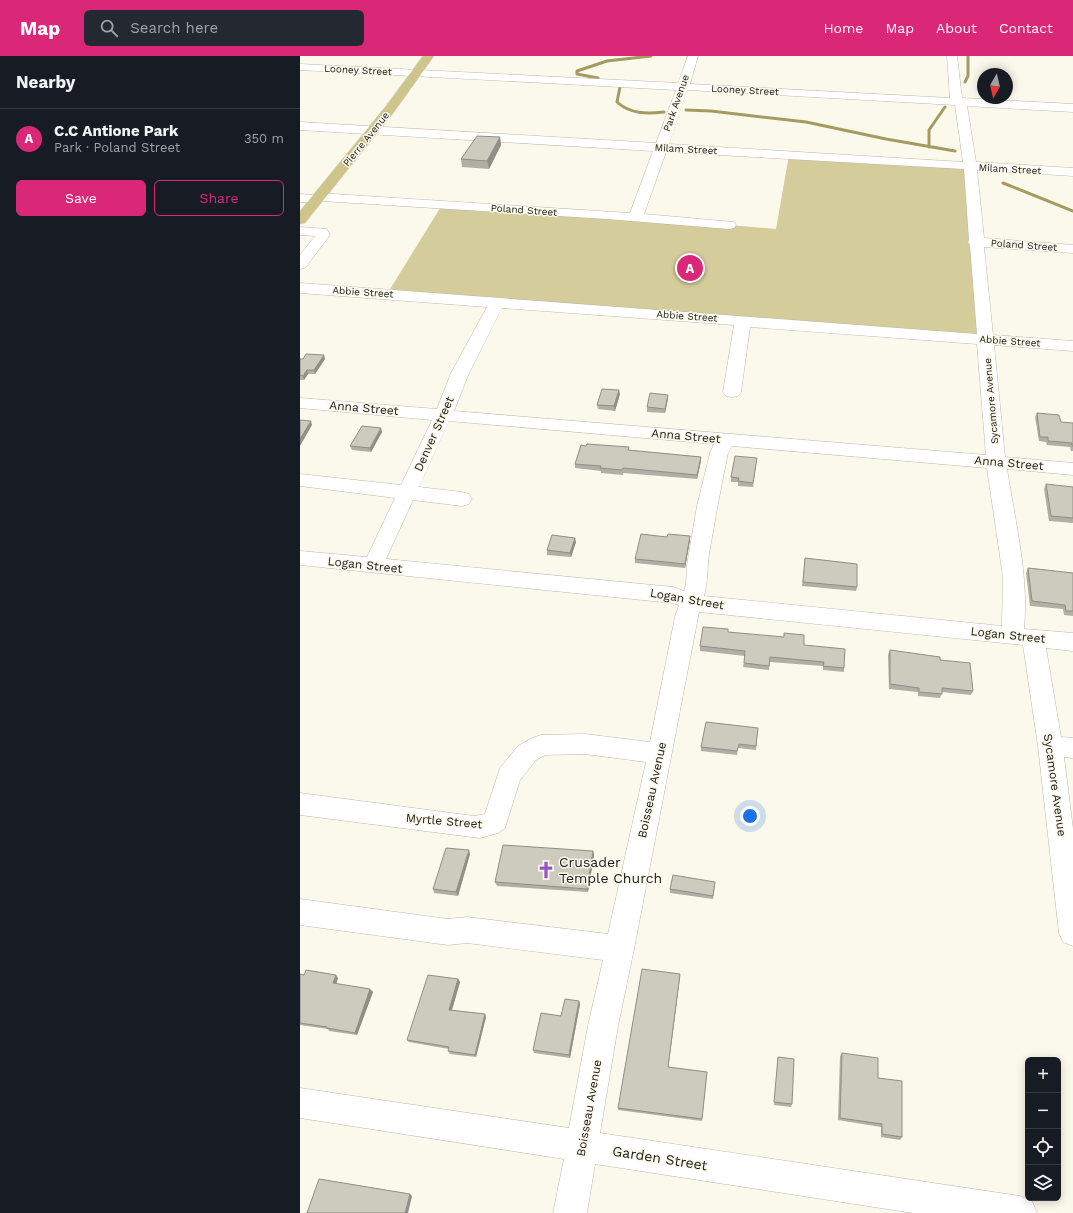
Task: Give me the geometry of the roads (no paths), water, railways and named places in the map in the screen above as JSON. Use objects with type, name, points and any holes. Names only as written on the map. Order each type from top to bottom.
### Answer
[{"type":"main road","name":"Pierre Avenue","points":[[300,220],[372,131],[429,56]]},
{"type":"street","name":"Park Avenue","points":[[636,217],[674,113],[692,56]]},
{"type":"street","name":"Sycamore Avenue","points":[[952,56],[958,102],[970,166],[975,242],[996,462],[1013,577],[1014,596],[1022,636],[1061,747],[1073,933]]},
{"type":"street","name":"Looney Street","points":[[300,67],[1073,108]]},
{"type":"street","name":"Milam Street","points":[[300,126],[1073,172]]},
{"type":"street","name":"Poland Street","points":[[300,198],[636,217],[729,225]]},
{"type":"street","points":[[300,231],[322,232],[323,235],[300,265]]},
{"type":"street","name":"Poland Street","points":[[975,242],[1073,249]]},
{"type":"street","name":"Abbie Street","points":[[300,288],[1073,346]]},
{"type":"street","name":"Denver Street","points":[[373,566],[443,415],[460,373],[497,302]]},
{"type":"street","points":[[732,392],[743,321]]},
{"type":"street","name":"Anna Street","points":[[300,403],[1073,469]]},
{"type":"street","name":"Boisseau Avenue","points":[[570,1213],[603,1026],[660,753],[686,617],[697,584],[697,565],[709,499],[719,453],[725,440]]},
{"type":"street","points":[[300,480],[462,499]]},
{"type":"street","name":"Logan Street","points":[[300,558],[604,587],[673,595],[700,604],[1073,642]]},
{"type":"street","name":"Myrtle Street","points":[[300,804],[474,826],[485,826],[496,820],[509,775],[527,753],[541,745],[585,744],[660,753]]},
{"type":"street","points":[[300,912],[448,932],[468,930],[620,948]]},
{"type":"street","name":"Garden Street","points":[[300,1103],[1020,1213]]},
{"type":"waterway","points":[[598,78],[577,74],[577,71],[607,61],[651,56]]},
{"type":"waterway","points":[[965,82],[968,76],[968,56]]},
{"type":"waterway","points":[[620,87],[617,102],[627,109],[651,113],[664,112]]},
{"type":"waterway","points":[[929,146],[929,130],[945,107]]},
{"type":"waterway","points":[[686,110],[711,111],[806,122],[929,146]]},
{"type":"waterway","points":[[929,146],[955,151]]},
{"type":"waterway","points":[[1003,183],[1073,211]]},
{"type":"place","name":"C.C Antione Park","points":[[690,268]]},
{"type":"place","name":"Crusader Temple Church","points":[[546,870]]}]
